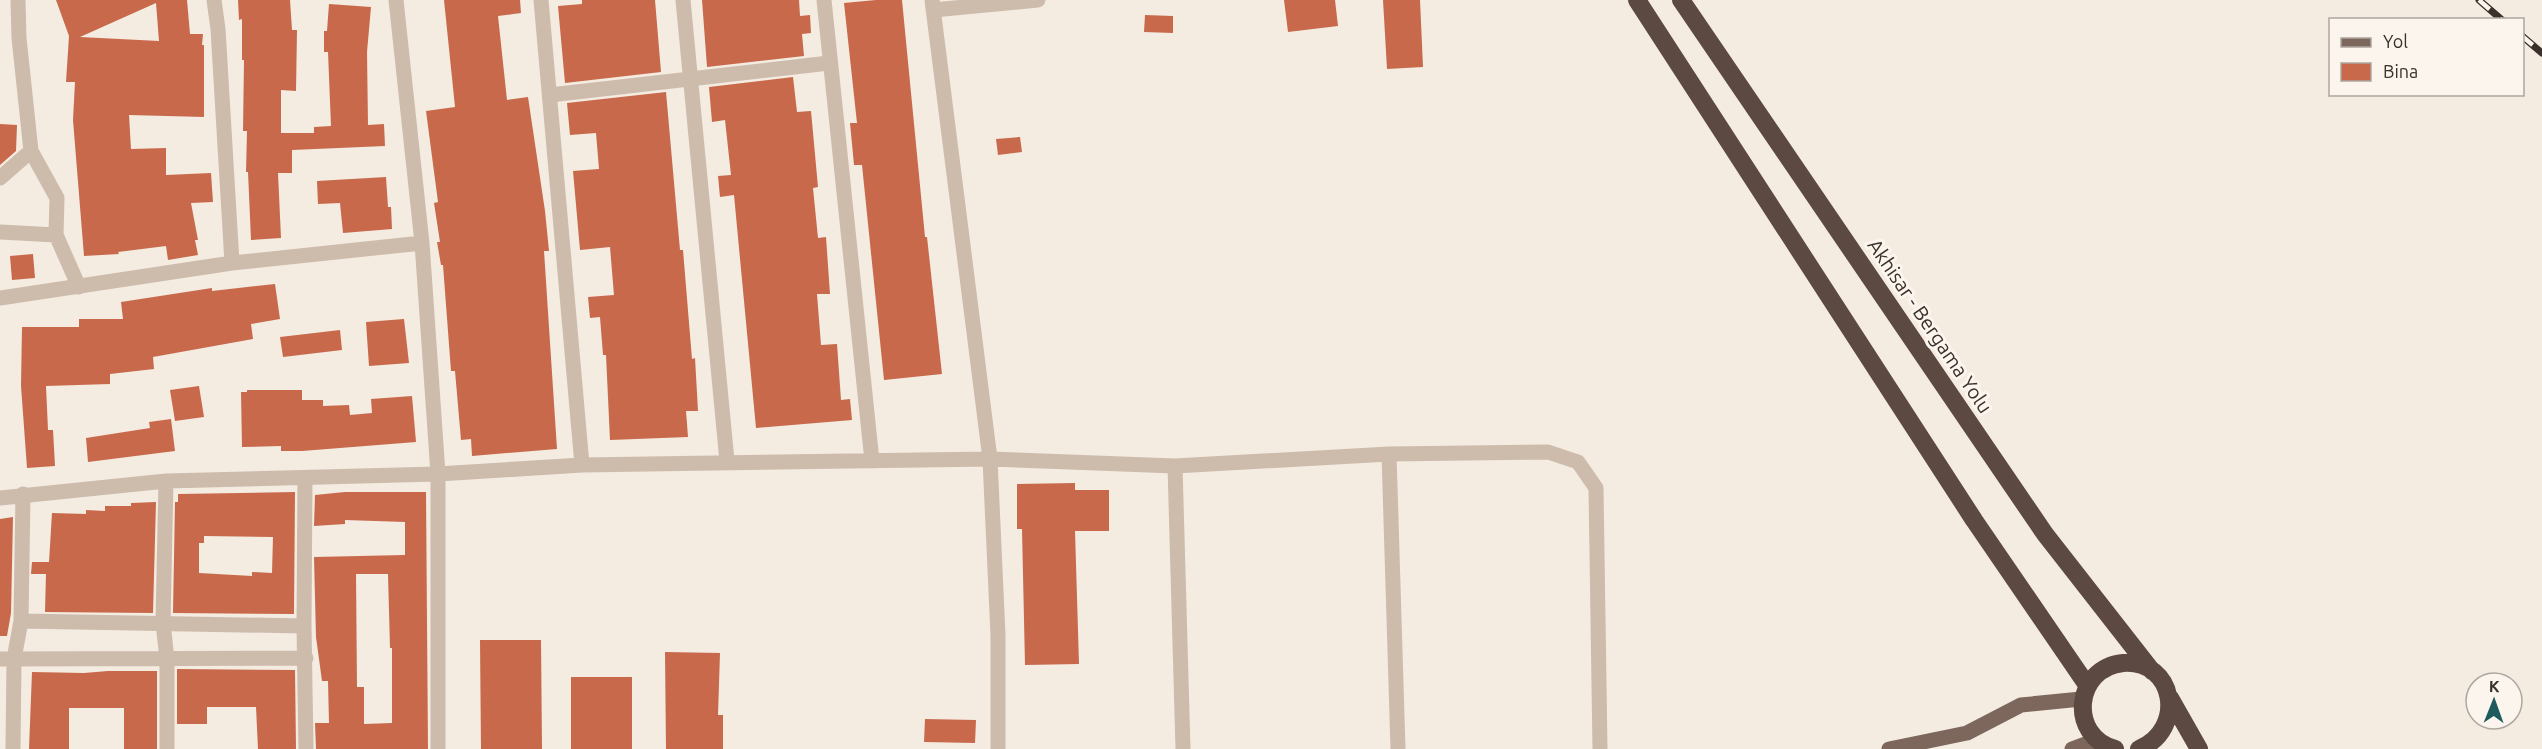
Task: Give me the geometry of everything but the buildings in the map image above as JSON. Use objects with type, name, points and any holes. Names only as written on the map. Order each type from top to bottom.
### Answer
[{"type":"highway","points":[[1637,0],[2084,692]]},
{"type":"highway","name":"Akhisar - Bergama Yolu","points":[[1681,0],[2045,534],[2162,682],[2199,749]]},
{"type":"highway","points":[[2107,746],[2087,728],[2082,714],[2084,692],[2097,674],[2110,666],[2124,663],[2138,665],[2152,671]]},
{"type":"highway","points":[[2139,749],[2149,745],[2160,735],[2167,723],[2170,709],[2168,695]]},
{"type":"main road","points":[[1890,749],[1967,733],[2021,705],[2084,692]]},
{"type":"main road","points":[[2072,749],[2107,746]]},
{"type":"street","points":[[18,0],[19,38],[31,151],[57,198],[56,235],[79,287]]},
{"type":"street","points":[[214,0],[218,29],[232,263]]},
{"type":"street","points":[[396,0],[422,243],[438,474],[438,749]]},
{"type":"street","points":[[541,0],[582,465]]},
{"type":"street","points":[[683,0],[727,461]]},
{"type":"street","points":[[824,0],[872,461]]},
{"type":"street","points":[[998,749],[998,634],[990,459],[932,5],[1038,0]]},
{"type":"street","points":[[550,95],[830,63]]},
{"type":"street","points":[[0,178],[31,151]]},
{"type":"street","points":[[0,232],[56,235]]},
{"type":"street","points":[[0,298],[232,263],[422,243]]},
{"type":"street","points":[[0,498],[166,481],[438,474],[582,465],[727,461],[990,459],[1175,466],[1389,454],[1548,452],[1578,462],[1596,488],[1600,749]]},
{"type":"street","points":[[1389,454],[1398,749]]},
{"type":"street","points":[[1175,466],[1183,749]]},
{"type":"street","points":[[306,478],[304,626],[306,749]]},
{"type":"street","points":[[166,481],[163,623],[167,659],[167,749]]},
{"type":"street","points":[[14,749],[7,659],[21,621],[23,494]]},
{"type":"street","points":[[21,621],[304,626]]},
{"type":"street","points":[[7,659],[306,658]]},
{"type":"railway","points":[[2479,0],[2500,18]]},
{"type":"railway","points":[[2524,38],[2542,53]]}]
